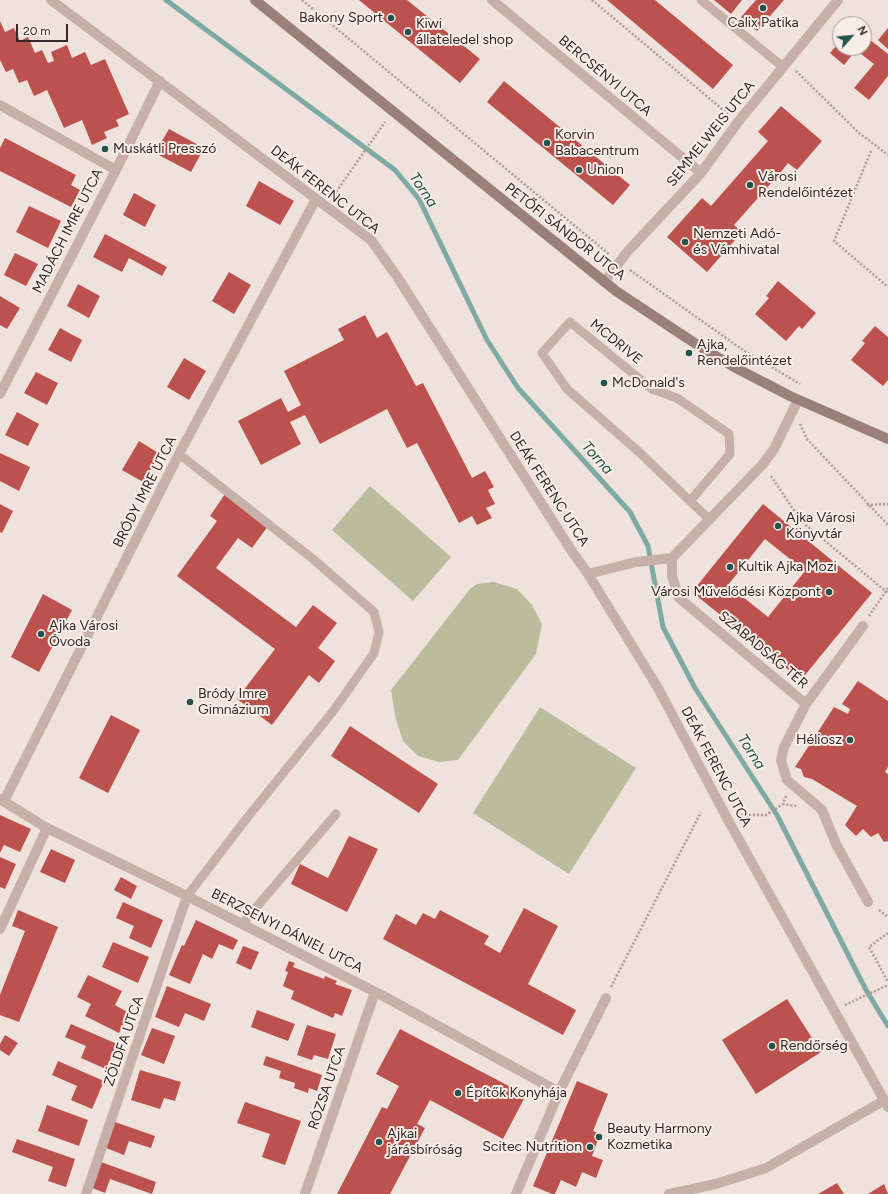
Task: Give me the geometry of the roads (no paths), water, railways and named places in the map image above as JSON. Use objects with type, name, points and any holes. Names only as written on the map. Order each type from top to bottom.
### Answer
[{"type":"main road","name":"PETŐFI SÁNDOR UTCA","points":[[255,0],[604,282],[721,360],[798,400],[888,439]]},
{"type":"street","name":"DEÁK FERENC UTCA","points":[[51,0],[371,240],[398,278],[566,544],[588,574],[658,688],[728,820],[886,1104]]},
{"type":"street","name":"BERCSÉNYI UTCA","points":[[492,0],[701,173]]},
{"type":"street","name":"SEMMELWEIS UTCA","points":[[604,282],[618,262],[701,173],[738,122],[838,0]]},
{"type":"street","name":"MADÁCH IMRE UTCA","points":[[0,394],[116,170],[160,81]]},
{"type":"street","points":[[0,105],[116,170]]},
{"type":"street","name":"BRÓDY IMRE UTCA","points":[[2,800],[179,454],[316,199]]},
{"type":"street","points":[[588,574],[636,562],[668,557],[709,519],[763,464],[774,449],[798,400]]},
{"type":"street","name":"SZABADSÁG TÉR","points":[[668,557],[679,598],[806,704]]},
{"type":"street","name":"SZABADSÁG TÉR","points":[[862,626],[806,704],[784,747],[781,760],[787,780],[822,810],[836,844],[868,902]]},
{"type":"street","name":"BERZSENYI DÁNIEL UTCA","points":[[2,800],[47,828],[188,896],[375,992],[559,1092]]},
{"type":"street","points":[[0,930],[47,828]]},
{"type":"street","name":"ZÖLDFA UTCA","points":[[86,1194],[188,896]]},
{"type":"street","name":"RÓZSA UTCA","points":[[305,1194],[375,992]]},
{"type":"street","points":[[516,1194],[559,1092],[606,998]]},
{"type":"street","points":[[669,1194],[716,1184],[766,1168],[886,1104]]},
{"type":"lane","points":[[701,0],[785,64]]},
{"type":"lane","name":"MCDRIVE","points":[[570,322],[652,389],[677,398],[729,434],[730,454],[690,501],[639,452],[567,389],[542,354],[570,322]]},
{"type":"lane","points":[[179,454],[313,559],[374,612],[379,632],[374,653],[334,710],[247,818],[188,896]]},
{"type":"lane","points":[[690,501],[709,519]]},
{"type":"lane","points":[[242,924],[336,814]]},
{"type":"waterway","name":"Torna","points":[[166,0],[395,170],[419,199],[487,340],[518,388],[630,512],[648,546],[663,627],[695,688],[777,815],[866,990],[888,1026]]},
{"type":"place","name":"Calix Patika","points":[[763,8]]},
{"type":"place","name":"Bakony Sport","points":[[391,18]]},
{"type":"place","name":"Kiwi állateledel shop","points":[[408,32]]},
{"type":"place","name":"Korvin Babacentrum","points":[[547,143]]},
{"type":"place","name":"Muskátli Presszó","points":[[105,149]]},
{"type":"place","name":"Union","points":[[579,170]]},
{"type":"place","name":"Városi Rendelőintézet","points":[[750,185]]},
{"type":"place","name":"Nemzeti Adó- és Vámhivatal","points":[[685,242]]},
{"type":"place","name":"Ajka, Rendelőintézet","points":[[689,353]]},
{"type":"place","name":"McDonald's","points":[[604,383]]},
{"type":"place","name":"Ajka Városi Könyvtár","points":[[778,526]]},
{"type":"place","name":"Kultik Ajka Mozi","points":[[730,567]]},
{"type":"place","name":"Városi Művelődési Központ","points":[[829,592]]},
{"type":"place","name":"Ajka Városi Óvoda","points":[[41,634]]},
{"type":"place","name":"Bródy Imre Gimnázium","points":[[190,702]]},
{"type":"place","name":"Héliosz","points":[[850,740]]},
{"type":"place","name":"Rendőrség","points":[[772,1046]]},
{"type":"place","name":"Építők Konyhája","points":[[458,1093]]},
{"type":"place","name":"Beauty Harmony Kozmetika","points":[[599,1137]]},
{"type":"place","name":"Ajkai járásbíróság","points":[[379,1142]]},
{"type":"place","name":"Scitec Nutrition","points":[[590,1147]]}]
